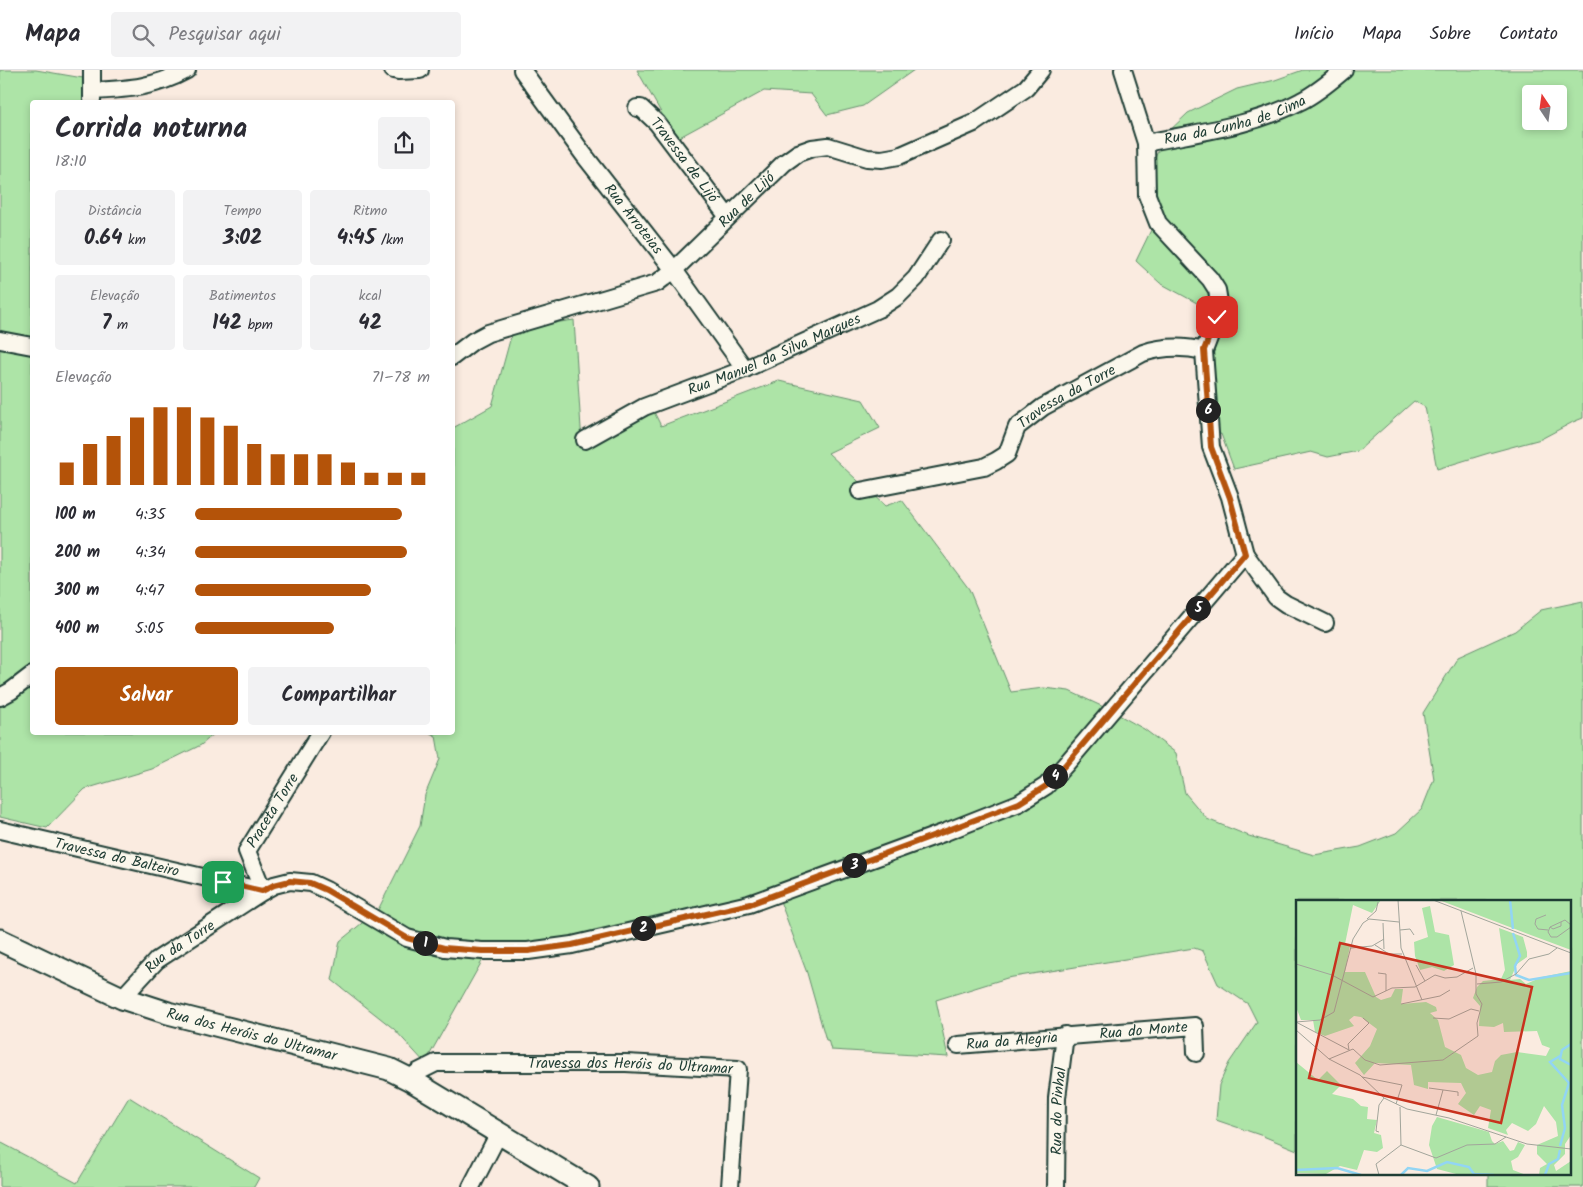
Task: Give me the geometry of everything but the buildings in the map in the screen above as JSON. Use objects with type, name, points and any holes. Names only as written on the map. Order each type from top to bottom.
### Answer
[{"type":"street","points":[[92,70],[92,97],[148,86],[170,79],[187,70]]},
{"type":"street","points":[[393,70],[398,72],[420,70]]},
{"type":"street","name":"Rua Arroteias","points":[[522,70],[584,155],[674,270],[745,369]]},
{"type":"street","name":"Rua de Lijó","points":[[455,355],[473,341],[488,333],[650,285],[663,279],[784,163],[798,153],[812,148],[828,146],[867,158],[882,159],[899,156],[974,123],[1026,88],[1041,70]]},
{"type":"street","points":[[1123,70],[1146,143],[1147,195],[1158,223],[1210,278],[1217,290],[1219,302],[1217,317],[1204,350],[1211,447],[1230,498],[1245,554],[1276,597],[1324,623]]},
{"type":"street","name":"Rua da Cunha de Cima","points":[[1146,143],[1240,123],[1273,113],[1301,101],[1326,85],[1344,70]]},
{"type":"street","name":"Travessa de Lijó","points":[[637,108],[641,108],[656,123],[728,217]]},
{"type":"street","name":"Rua Manuel da Silva Marques","points":[[585,440],[644,408],[745,369],[878,309],[898,296],[916,278],[940,240]]},
{"type":"street","points":[[0,340],[30,346]]},
{"type":"street","name":"Travessa da Torre","points":[[860,491],[984,467],[1007,454],[1017,427],[1043,407],[1143,353],[1175,347],[1204,350]]},
{"type":"street","name":"Rua da Torre","points":[[122,998],[157,960],[262,891],[274,885],[290,881],[310,883],[326,890],[407,938],[444,948],[482,951],[528,951],[572,945],[750,904],[1019,803],[1046,786],[1066,764],[1245,554]]},
{"type":"street","points":[[0,697],[30,676]]},
{"type":"street","name":"Praceta Torre","points":[[262,891],[247,850],[318,735]]},
{"type":"street","name":"Travessa do Balteiro","points":[[0,830],[262,891]]},
{"type":"street","name":"Rua dos Heróis do Ultramar","points":[[0,940],[122,998],[168,1013],[389,1069],[409,1079],[588,1187]]},
{"type":"street","name":"Rua do Monte","points":[[1065,1035],[1194,1026],[1196,1053]]},
{"type":"street","name":"Rua da Alegria","points":[[958,1045],[1065,1035]]},
{"type":"street","name":"Rua do Pinhal","points":[[1056,1187],[1057,1098],[1065,1035]]},
{"type":"street","name":"Travessa dos Heróis do Ultramar","points":[[409,1079],[436,1063],[626,1063],[738,1068],[730,1187]]},
{"type":"street","points":[[471,1187],[499,1133]]},
{"type":"green space","points":[[0,70],[36,70],[83,78],[84,100],[30,100],[30,735],[213,735],[201,745],[152,769],[85,789],[47,828],[0,817]]},
{"type":"green space","points":[[637,70],[914,70],[863,106],[827,115],[811,94],[764,91],[676,139]]},
{"type":"green space","points":[[1303,70],[1583,70],[1583,418],[1541,439],[1437,469],[1425,407],[1414,401],[1358,451],[1328,457],[1311,452],[1234,469],[1221,434],[1216,436],[1211,384],[1214,342],[1206,308],[1160,283],[1136,261],[1152,228],[1152,166],[1164,136],[1188,113],[1237,89],[1275,80]]},
{"type":"green space","points":[[574,320],[582,444],[652,408],[661,426],[779,381],[863,400],[880,428],[828,453],[885,506],[902,500],[969,589],[1011,692],[1044,688],[1069,691],[1110,710],[1144,729],[1176,753],[1185,793],[1207,819],[1249,836],[1314,855],[1360,847],[1396,833],[1422,809],[1434,779],[1423,713],[1458,657],[1515,631],[1541,610],[1583,601],[1583,1187],[1488,1187],[1488,1174],[1570,1174],[1570,900],[1296,900],[1296,1150],[1216,1120],[1219,1085],[1229,1063],[1257,1022],[1248,1004],[1218,984],[1203,951],[1194,948],[1007,978],[936,1000],[948,1057],[831,1050],[828,1040],[826,1040],[807,973],[777,893],[630,932],[490,947],[425,1063],[394,1029],[332,980],[340,941],[378,910],[420,826],[425,795],[440,759],[436,736],[434,735],[455,735],[455,427],[492,406],[513,329]]},
{"type":"green space","points":[[129,1097],[259,1178],[254,1187],[0,1187],[0,1142],[77,1183]]},
{"type":"route","points":[[223,882],[262,891],[274,885],[290,881],[310,883],[326,890],[407,938],[444,948],[482,951],[528,951],[572,945],[750,904],[1019,803],[1046,786],[1066,764],[1245,554],[1230,498],[1211,447],[1204,350],[1217,317]]}]
